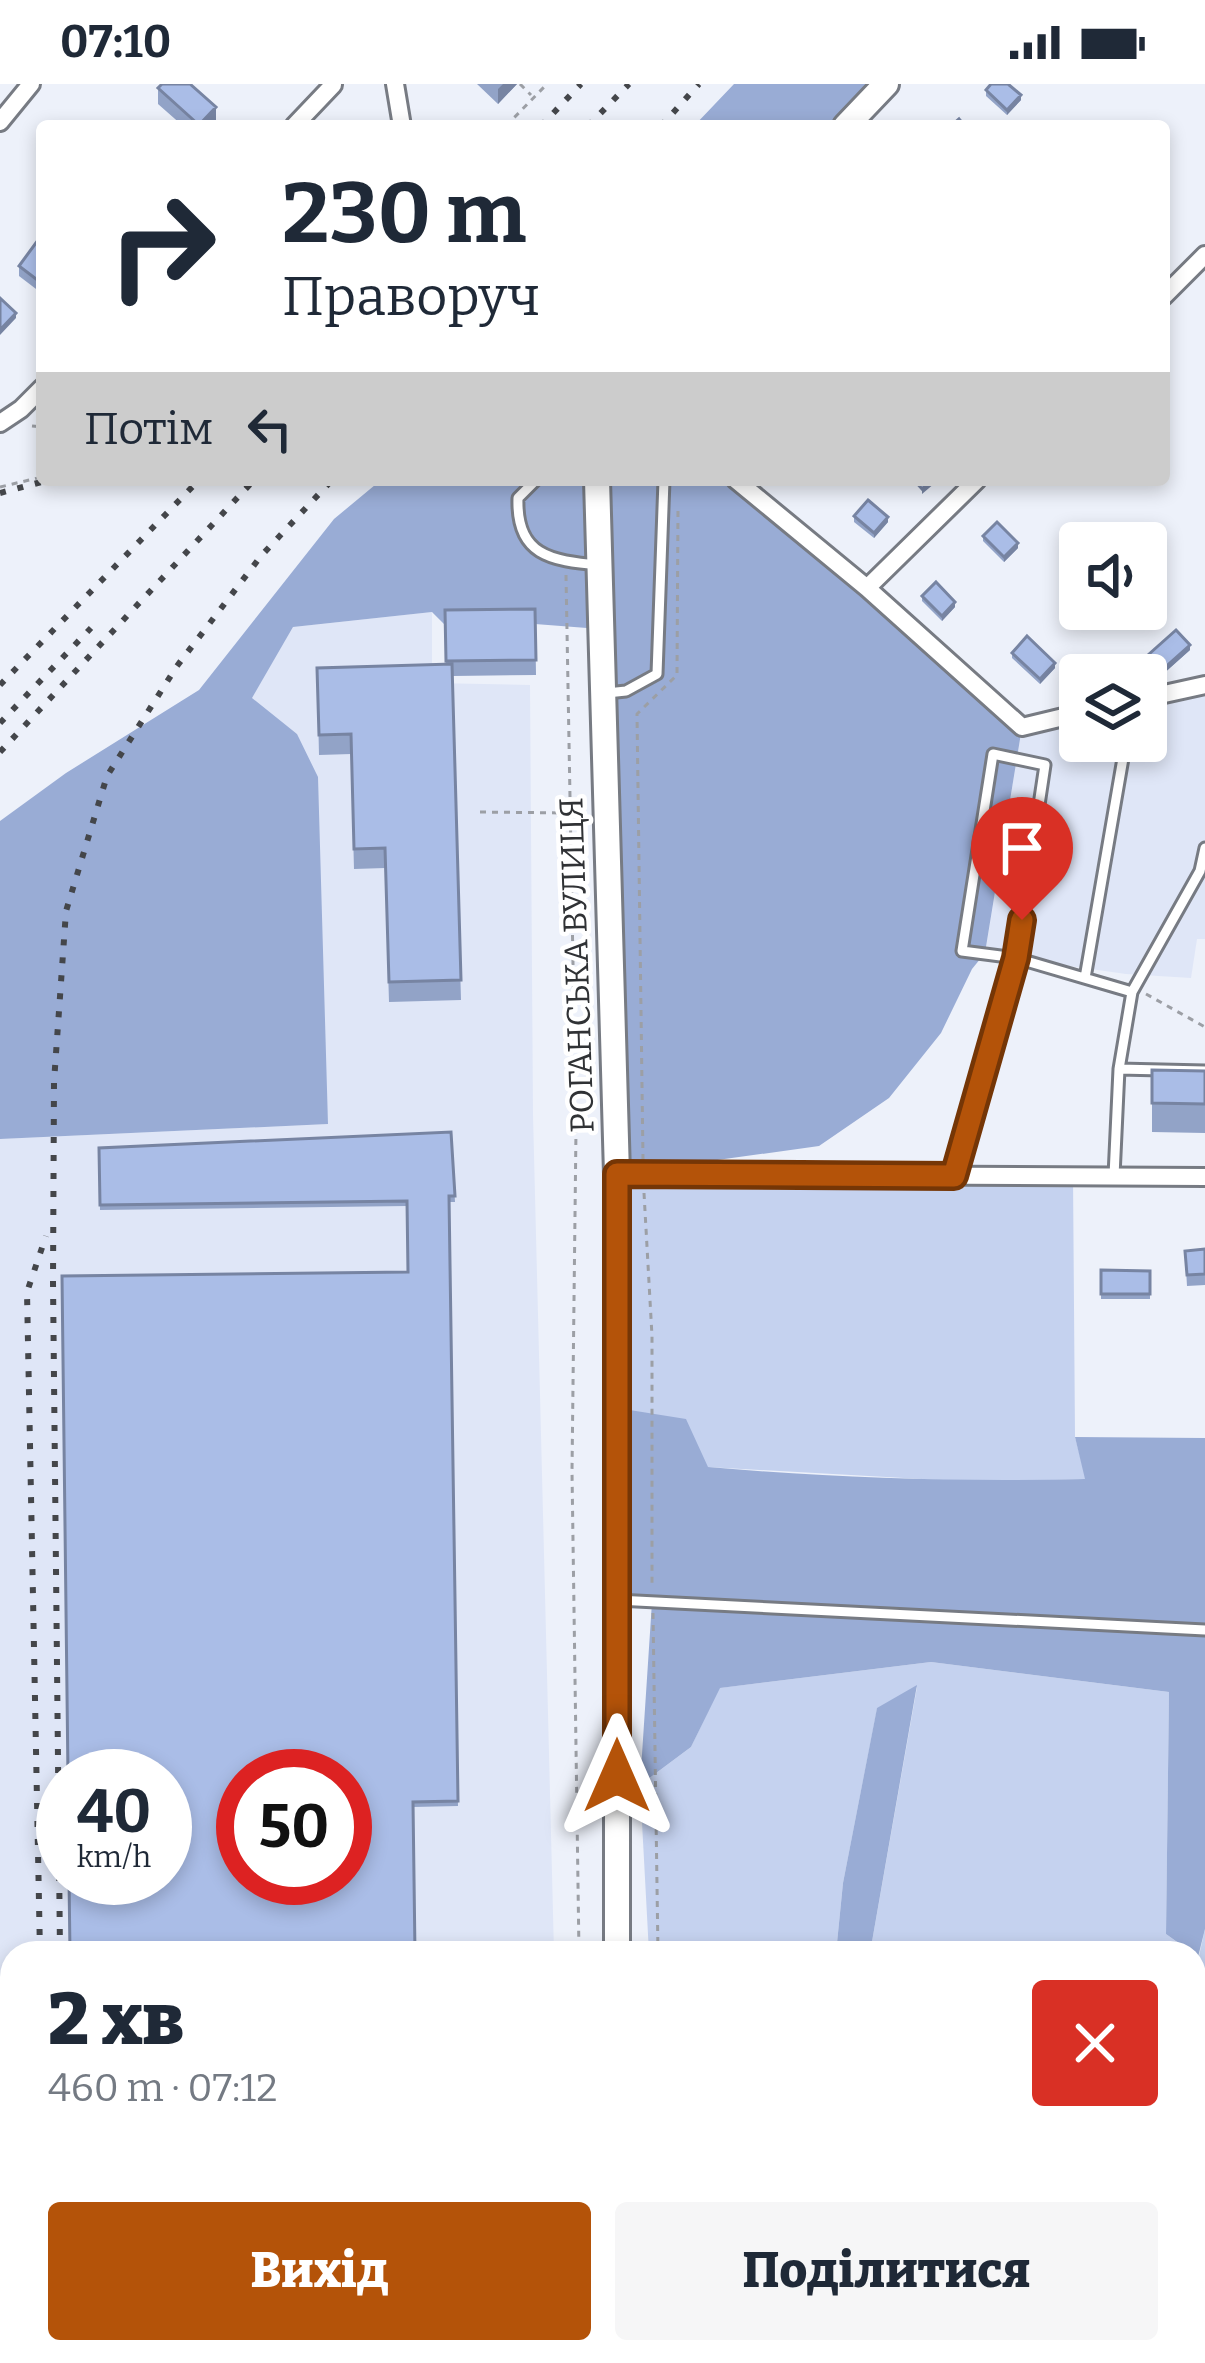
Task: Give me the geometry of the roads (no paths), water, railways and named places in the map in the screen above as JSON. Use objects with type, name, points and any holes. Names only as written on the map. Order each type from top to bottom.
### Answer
[{"type":"main road","points":[[852,120],[886,84]]},
{"type":"main road","name":"РОГАНСЬКА ВУЛИЦЯ","points":[[597,486],[602,694],[630,1174],[617,1600],[616,1941]]},
{"type":"street","points":[[0,122],[31,84]]},
{"type":"street","points":[[395,84],[402,120]]},
{"type":"street","points":[[300,120],[333,85]]},
{"type":"street","points":[[1170,290],[1205,255]]},
{"type":"street","points":[[0,423],[36,394]]},
{"type":"street","points":[[743,486],[867,588],[1022,727],[1059,718]]},
{"type":"street","points":[[867,588],[970,486]]},
{"type":"street","points":[[1167,693],[1205,685]]},
{"type":"street","points":[[630,1174],[1205,1177]]},
{"type":"lane","points":[[530,486],[518,498],[517,526],[534,548],[566,562],[600,565]]},
{"type":"lane","points":[[602,694],[626,691],[657,674],[664,486]]},
{"type":"lane","points":[[954,1176],[1016,958],[1045,766],[993,754],[962,951],[1016,958],[1133,990]]},
{"type":"lane","points":[[1085,978],[1122,762]]},
{"type":"lane","points":[[1114,1176],[1119,1069],[1133,990],[1200,871],[1205,848]]},
{"type":"lane","points":[[1119,1069],[1205,1071]]},
{"type":"lane","points":[[617,1600],[1205,1630]]},
{"type":"railway","points":[[547,120],[581,84]]},
{"type":"railway","points":[[594,120],[629,84]]},
{"type":"railway","points":[[666,120],[699,84]]},
{"type":"railway","points":[[0,493],[36,483]]},
{"type":"railway","points":[[0,685],[193,486]]},
{"type":"railway","points":[[0,752],[248,486]]},
{"type":"railway","points":[[60,1941],[54,1082],[66,911],[107,776],[177,666],[261,556],[326,486]]},
{"type":"railway","points":[[0,723],[91,628]]},
{"type":"railway","points":[[40,1941],[27,1292],[46,1236]]}]
